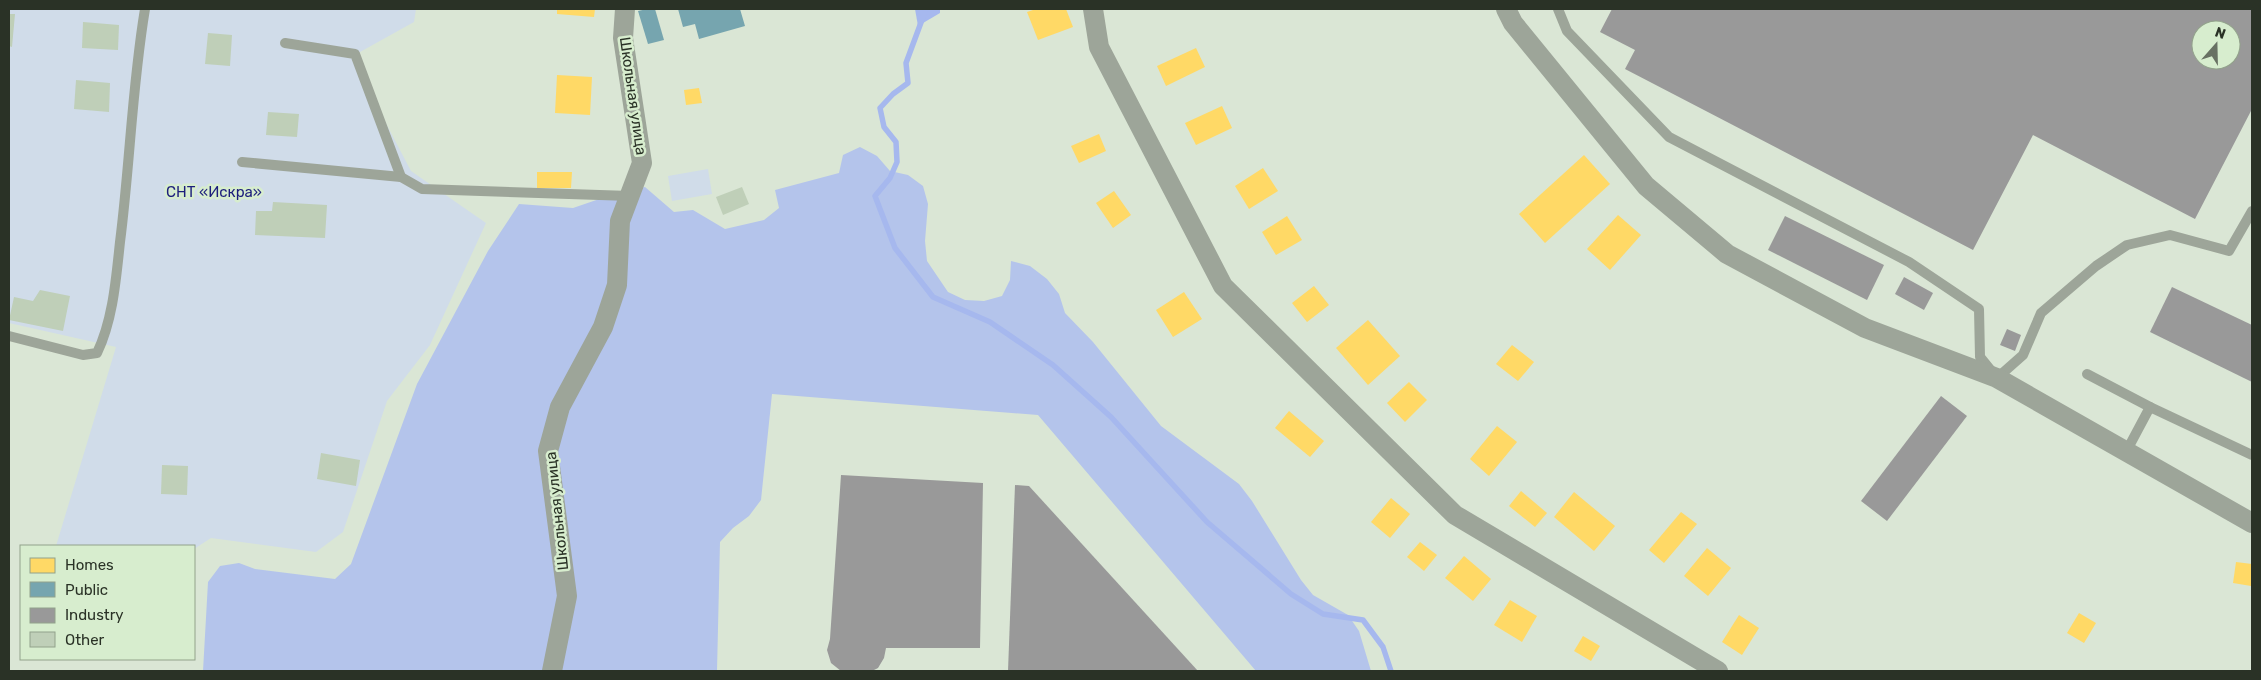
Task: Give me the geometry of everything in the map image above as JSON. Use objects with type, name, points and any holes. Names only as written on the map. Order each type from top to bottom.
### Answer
[{"type":"street","name":"Школьная улица","points":[[552,671],[567,596],[548,451],[560,407],[603,327],[617,285],[620,221],[642,163],[623,38],[625,9]]},
{"type":"street","points":[[1092,9],[1099,47],[1222,286],[1455,515],[1718,671]]},
{"type":"street","points":[[1506,9],[1513,23],[1646,186],[1727,254],[1865,328],[1997,378],[2252,524]]},
{"type":"lane","points":[[9,336],[83,355],[97,353],[105,336],[118,262],[128,180],[136,66],[145,9]]},
{"type":"lane","points":[[1558,9],[1567,30],[1669,137],[1909,262],[1979,309],[1980,357],[1997,378],[2023,355],[2041,314],[2096,266],[2127,245],[2170,235],[2229,251],[2252,211]]},
{"type":"lane","points":[[285,43],[355,54],[401,177]]},
{"type":"lane","points":[[242,162],[401,177],[422,189],[630,196]]},
{"type":"lane","points":[[2087,374],[2252,455]]},
{"type":"lane","points":[[2126,452],[2150,406]]},
{"type":"green space","name":"СНТ «Искра»","points":[[9,9],[416,9],[414,22],[351,57],[411,171],[486,223],[430,345],[387,401],[343,532],[316,552],[211,538],[195,548],[195,545],[56,545],[116,347],[9,323]]},
{"type":"green space","points":[[708,169],[712,194],[672,201],[668,176]]},
{"type":"shaded area","points":[[915,9],[940,9],[940,13],[918,26]]},
{"type":"shaded area","points":[[860,147],[877,156],[890,171],[908,175],[923,186],[928,204],[925,241],[927,261],[948,292],[965,300],[984,301],[1002,296],[1010,280],[1011,261],[1030,266],[1047,279],[1059,294],[1065,313],[1093,342],[1161,426],[1239,484],[1252,501],[1301,580],[1313,595],[1348,615],[1359,631],[1371,671],[1256,671],[1038,415],[772,394],[761,500],[749,516],[733,528],[720,542],[717,671],[203,671],[208,582],[220,566],[239,563],[255,569],[335,579],[351,564],[417,384],[488,251],[519,204],[573,208],[611,195],[645,187],[674,212],[693,210],[725,229],[764,220],[779,208],[775,190],[839,173],[843,155]]},
{"type":"building: Homes","points":[[557,9],[595,9],[594,17],[557,14]]},
{"type":"building: Homes","points":[[1036,9],[1066,9],[1073,27],[1038,40],[1027,12]]},
{"type":"building: Homes","points":[[1196,48],[1205,67],[1166,86],[1157,66]]},
{"type":"building: Homes","points":[[557,75],[592,77],[590,115],[555,113]]},
{"type":"building: Homes","points":[[699,88],[702,103],[686,105],[684,90]]},
{"type":"building: Homes","points":[[1222,106],[1232,128],[1196,145],[1185,123]]},
{"type":"building: Homes","points":[[1099,134],[1106,151],[1079,163],[1071,146]]},
{"type":"building: Homes","points":[[1584,155],[1610,184],[1545,243],[1519,214]]},
{"type":"building: Homes","points":[[1263,168],[1278,191],[1249,209],[1235,186]]},
{"type":"building: Homes","points":[[537,172],[572,172],[571,188],[537,188]]},
{"type":"building: Homes","points":[[1114,191],[1131,215],[1113,228],[1096,203]]},
{"type":"building: Homes","points":[[1618,215],[1641,235],[1610,270],[1587,249]]},
{"type":"building: Homes","points":[[1287,216],[1302,240],[1276,255],[1262,232]]},
{"type":"building: Homes","points":[[1314,286],[1329,305],[1307,322],[1292,303]]},
{"type":"building: Homes","points":[[1184,292],[1202,319],[1173,337],[1156,310]]},
{"type":"building: Homes","points":[[1368,320],[1400,356],[1368,385],[1336,348]]},
{"type":"building: Homes","points":[[1512,345],[1534,362],[1518,381],[1496,364]]},
{"type":"building: Homes","points":[[1409,382],[1427,400],[1405,422],[1387,403]]},
{"type":"building: Homes","points":[[1289,411],[1324,441],[1310,457],[1275,428]]},
{"type":"building: Homes","points":[[1497,426],[1517,442],[1489,476],[1470,459]]},
{"type":"building: Homes","points":[[1521,491],[1547,513],[1535,527],[1509,506]]},
{"type":"building: Homes","points":[[1574,492],[1615,526],[1594,551],[1554,517]]},
{"type":"building: Homes","points":[[1391,498],[1410,514],[1390,538],[1371,522]]},
{"type":"building: Homes","points":[[1681,512],[1697,524],[1664,563],[1649,550]]},
{"type":"building: Homes","points":[[1420,542],[1437,555],[1424,571],[1407,557]]},
{"type":"building: Homes","points":[[1707,548],[1731,568],[1708,596],[1684,576]]},
{"type":"building: Homes","points":[[1464,556],[1491,579],[1473,601],[1445,578]]},
{"type":"building: Homes","points":[[2236,562],[2252,564],[2251,586],[2233,583]]},
{"type":"building: Homes","points":[[1510,600],[1537,616],[1522,642],[1494,625]]},
{"type":"building: Homes","points":[[2079,613],[2096,623],[2084,643],[2067,633]]},
{"type":"building: Homes","points":[[1739,615],[1759,628],[1742,655],[1722,642]]},
{"type":"building: Homes","points":[[1583,636],[1600,646],[1591,661],[1574,651]]},
{"type":"building: Public","points":[[655,9],[664,40],[648,44],[638,11]]},
{"type":"building: Public","points":[[678,9],[740,9],[745,26],[699,39],[695,24],[683,27]]},
{"type":"building: Industry","points":[[1612,9],[2252,9],[2252,109],[2195,219],[2033,135],[1973,250],[1625,69],[1635,50],[1600,32]]},
{"type":"building: Industry","points":[[1785,216],[1884,265],[1867,300],[1768,250]]},
{"type":"building: Industry","points":[[1904,277],[1933,293],[1924,310],[1895,294]]},
{"type":"building: Industry","points":[[2172,287],[2252,325],[2252,382],[2150,332]]},
{"type":"building: Industry","points":[[2007,329],[2021,335],[2015,351],[2000,345]]},
{"type":"building: Industry","points":[[1941,396],[1967,416],[1887,521],[1861,501]]},
{"type":"building: Industry","points":[[841,475],[983,483],[980,648],[886,648],[884,658],[878,668],[872,671],[841,671],[831,663],[827,650],[830,639]]},
{"type":"building: Industry","points":[[1015,485],[1029,486],[1198,671],[1008,671]]},
{"type":"building: Other","points":[[9,14],[15,14],[12,47],[9,46]]},
{"type":"building: Other","points":[[83,22],[119,25],[118,50],[82,48]]},
{"type":"building: Other","points":[[208,33],[232,35],[230,66],[205,64]]},
{"type":"building: Other","points":[[76,80],[110,83],[109,112],[74,109]]},
{"type":"building: Other","points":[[268,112],[299,114],[297,137],[266,135]]},
{"type":"building: Other","points":[[742,187],[749,204],[723,215],[716,197]]},
{"type":"building: Other","points":[[273,202],[327,205],[325,238],[255,235],[256,211],[272,211]]},
{"type":"building: Other","points":[[40,290],[70,296],[63,331],[9,320],[14,297],[33,301]]},
{"type":"building: Other","points":[[321,453],[360,460],[356,486],[317,479]]},
{"type":"building: Other","points":[[162,465],[188,466],[187,495],[161,494]]},
{"type":"waterway","points":[[926,9],[906,63],[908,83],[893,94],[880,108],[884,127],[896,142],[897,162],[890,178],[875,196],[895,248],[933,297],[990,322],[1053,365],[1111,417],[1207,522],[1291,594],[1323,614],[1363,620],[1383,647],[1391,671]]}]
